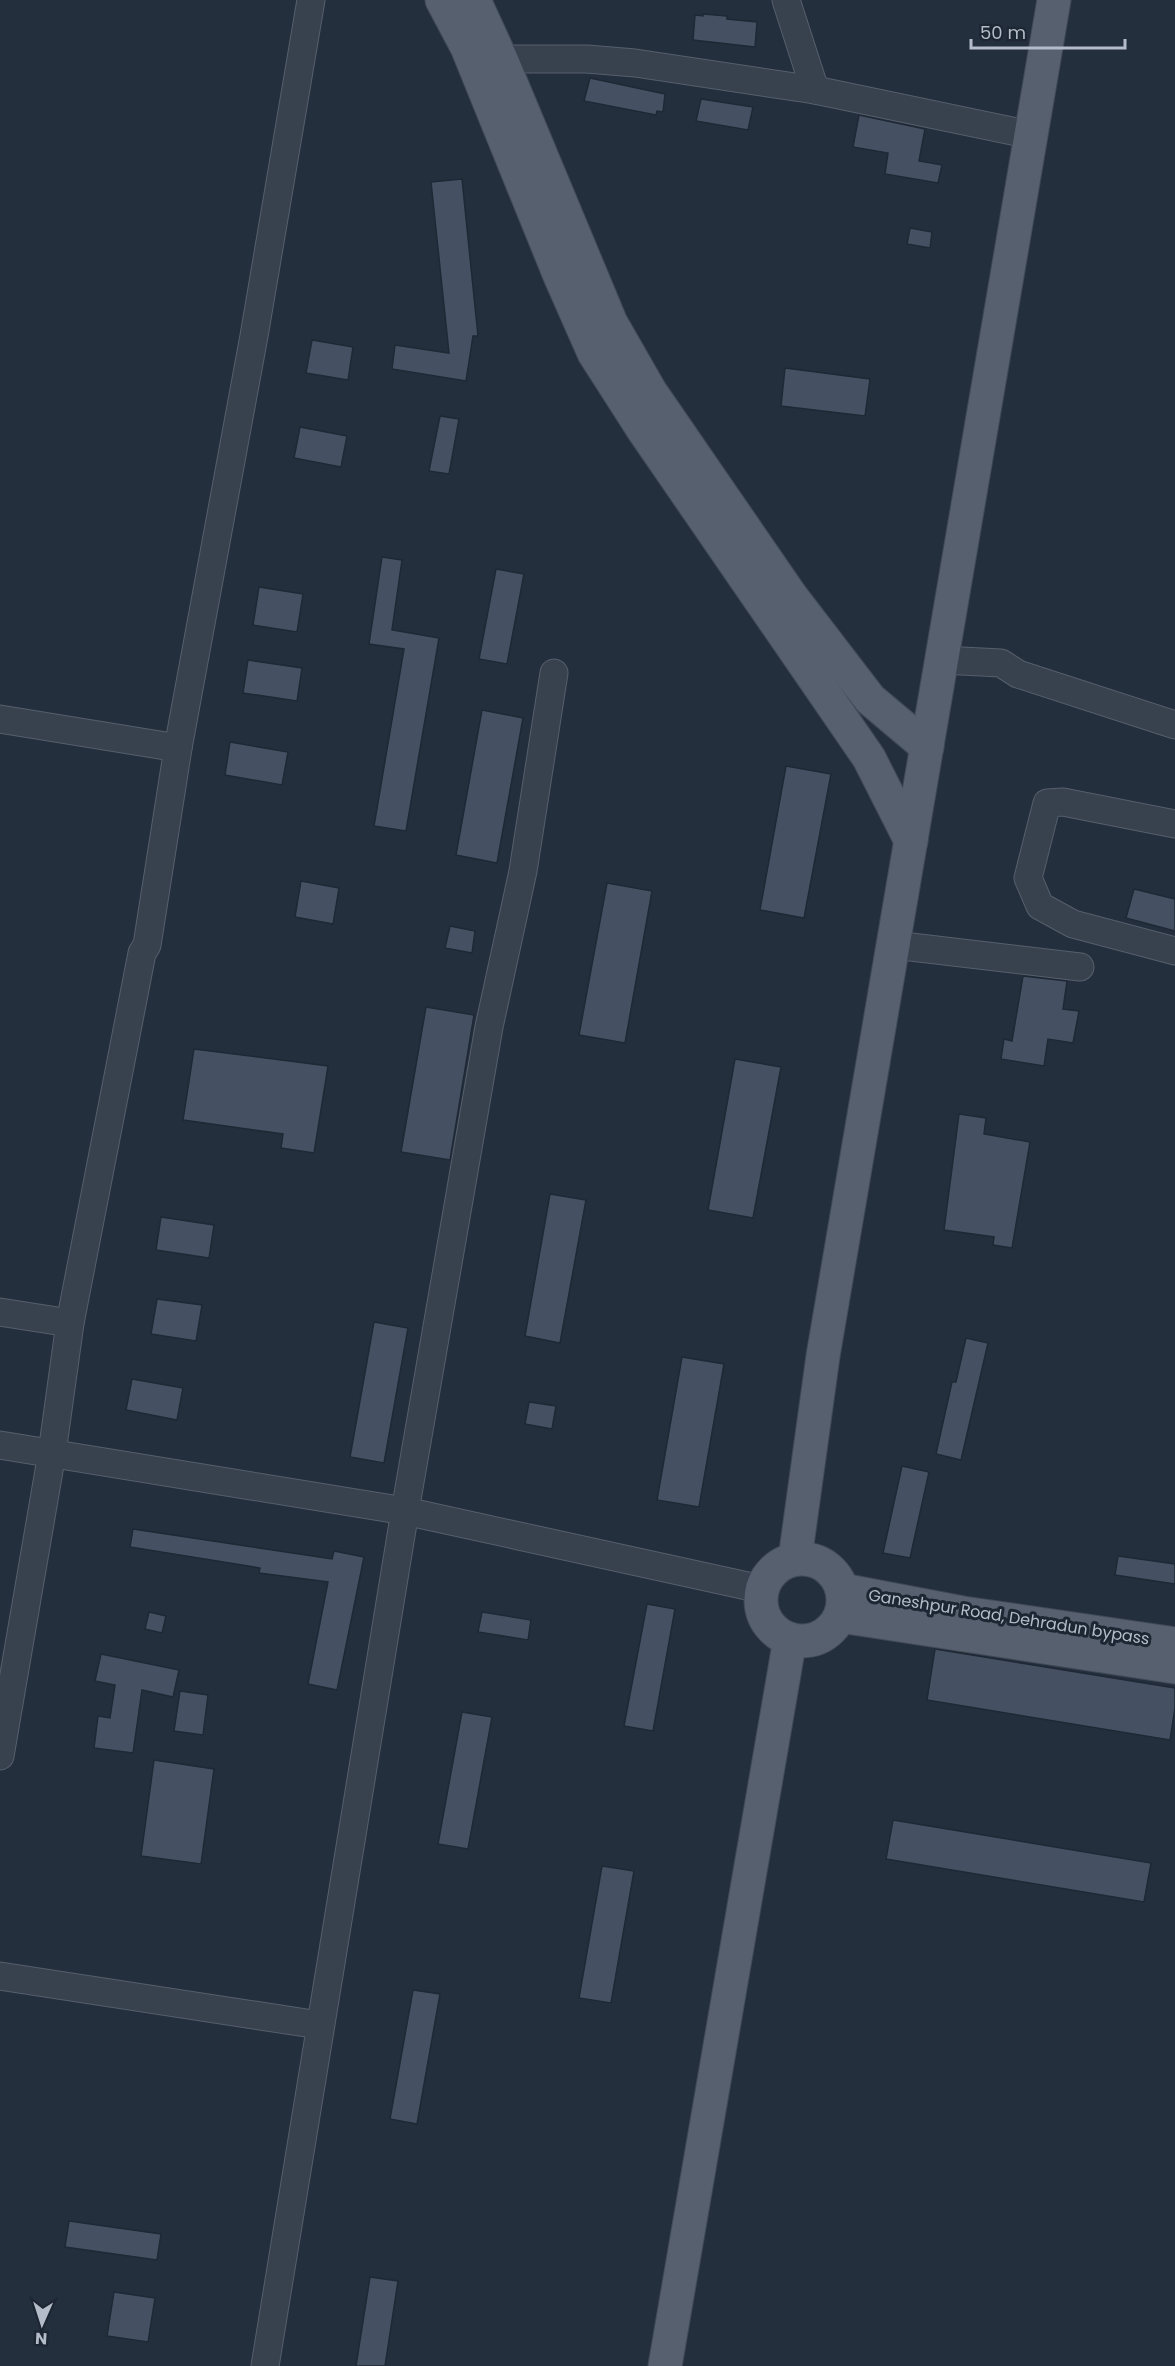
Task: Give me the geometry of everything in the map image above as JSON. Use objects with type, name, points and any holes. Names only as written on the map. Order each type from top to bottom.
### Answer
[{"type":"main road","points":[[442,0],[467,48],[594,353],[644,431],[868,758],[911,841]]},
{"type":"main road","points":[[474,0],[501,59],[611,323],[650,391],[791,596],[870,699],[927,747]]},
{"type":"main road","points":[[795,1559],[823,1356],[1054,0]]},
{"type":"main road","points":[[795,1559],[817,1561],[837,1578],[841,1603],[832,1628],[822,1636],[809,1640],[790,1639],[771,1628],[763,1616],[760,1603],[761,1589],[767,1576],[777,1566],[795,1559]]},
{"type":"main road","points":[[841,1603],[1175,1667]]},
{"type":"main road","name":"Ganeshpur Road, Dehradun bypass","points":[[841,1603],[963,1613],[1175,1644]]},
{"type":"main road","points":[[665,2366],[790,1639]]},
{"type":"street","points":[[0,1756],[52,1453],[69,1323],[142,953],[147,945],[178,748],[254,336],[311,0]]},
{"type":"street","points":[[786,0],[815,90]]},
{"type":"street","points":[[501,59],[610,60],[815,90],[1031,135]]},
{"type":"street","points":[[942,660],[1001,663],[1018,674],[1175,725]]},
{"type":"street","points":[[265,2366],[319,2025],[405,1511],[489,1028],[523,871],[554,673]]},
{"type":"street","points":[[0,719],[178,748]]},
{"type":"street","points":[[1175,824],[1063,802],[1047,803],[1028,878],[1040,906],[1072,924],[1175,951]]},
{"type":"street","points":[[894,945],[1080,968]]},
{"type":"street","points":[[0,1312],[69,1323]]},
{"type":"street","points":[[0,1445],[405,1511],[761,1589]]},
{"type":"street","points":[[0,1976],[319,2025]]},
{"type":"building","points":[[703,14],[757,22],[755,47],[693,40],[695,15],[703,16]]},
{"type":"building","points":[[590,78],[665,94],[663,112],[657,111],[656,115],[584,101]]},
{"type":"building","points":[[701,99],[753,107],[748,130],[696,121]]},
{"type":"building","points":[[859,115],[925,129],[919,161],[942,165],[938,183],[885,174],[888,153],[853,147]]},
{"type":"building","points":[[462,179],[478,336],[473,336],[466,381],[392,369],[395,345],[449,353],[431,182]]},
{"type":"building","points":[[910,228],[932,232],[930,248],[907,244]]},
{"type":"building","points":[[312,340],[353,347],[348,380],[306,373]]},
{"type":"building","points":[[785,368],[870,379],[865,416],[781,406]]},
{"type":"building","points":[[440,416],[459,419],[449,474],[429,471]]},
{"type":"building","points":[[300,427],[347,436],[341,467],[294,458]]},
{"type":"building","points":[[382,557],[402,560],[392,630],[439,638],[406,831],[374,826],[404,649],[369,644]]},
{"type":"building","points":[[496,569],[524,574],[507,664],[479,659]]},
{"type":"building","points":[[259,587],[303,594],[297,632],[253,625]]},
{"type":"building","points":[[248,660],[302,668],[297,701],[243,693]]},
{"type":"building","points":[[482,710],[523,718],[497,863],[456,855]]},
{"type":"building","points":[[230,742],[288,752],[282,785],[225,775]]},
{"type":"building","points":[[786,766],[831,774],[804,918],[760,910]]},
{"type":"building","points":[[301,881],[339,888],[333,924],[295,917]]},
{"type":"building","points":[[607,883],[652,891],[625,1043],[579,1035]]},
{"type":"building","points":[[1134,889],[1175,899],[1175,931],[1126,918]]},
{"type":"building","points":[[450,926],[475,931],[472,953],[445,948]]},
{"type":"building","points":[[1023,976],[1067,981],[1063,1009],[1079,1011],[1073,1043],[1048,1039],[1044,1066],[1001,1059],[1004,1039],[1012,1041]]},
{"type":"building","points":[[426,1007],[474,1015],[450,1160],[401,1152]]},
{"type":"building","points":[[194,1049],[328,1066],[314,1153],[281,1148],[283,1134],[183,1120]]},
{"type":"building","points":[[735,1059],[781,1067],[753,1218],[708,1210]]},
{"type":"building","points":[[959,1114],[986,1118],[984,1134],[1030,1142],[1012,1248],[993,1245],[994,1237],[944,1230]]},
{"type":"building","points":[[550,1194],[586,1200],[560,1343],[525,1336]]},
{"type":"building","points":[[161,1217],[214,1225],[209,1258],[156,1250]]},
{"type":"building","points":[[157,1299],[202,1305],[196,1341],[151,1334]]},
{"type":"building","points":[[374,1322],[408,1328],[384,1463],[350,1457]]},
{"type":"building","points":[[966,1338],[988,1343],[961,1460],[936,1454],[952,1382],[956,1382]]},
{"type":"building","points":[[682,1357],[724,1364],[699,1507],[657,1500]]},
{"type":"building","points":[[132,1379],[183,1388],[177,1420],[126,1410]]},
{"type":"building","points":[[529,1402],[556,1406],[552,1429],[525,1424]]},
{"type":"building","points":[[902,1466],[929,1472],[910,1558],[883,1553]]},
{"type":"building","points":[[133,1529],[332,1559],[334,1551],[364,1557],[337,1690],[308,1684],[328,1582],[259,1573],[260,1568],[130,1547]]},
{"type":"building","points":[[1118,1556],[1175,1564],[1175,1584],[1115,1575]]},
{"type":"building","points":[[647,1604],[675,1609],[653,1731],[624,1726]]},
{"type":"building","points":[[149,1612],[166,1616],[162,1633],[145,1629]]},
{"type":"building","points":[[482,1612],[531,1620],[528,1640],[478,1632]]},
{"type":"building","points":[[935,1649],[1175,1688],[1175,1708],[1170,1740],[927,1700]]},
{"type":"building","points":[[101,1654],[179,1670],[173,1697],[142,1690],[133,1753],[94,1748],[98,1716],[110,1718],[115,1685],[95,1681]]},
{"type":"building","points":[[180,1691],[208,1695],[203,1735],[174,1731]]},
{"type":"building","points":[[462,1712],[492,1717],[468,1849],[438,1844]]},
{"type":"building","points":[[154,1760],[214,1769],[201,1864],[141,1856]]},
{"type":"building","points":[[893,1820],[1151,1863],[1144,1902],[886,1859]]},
{"type":"building","points":[[602,1866],[634,1871],[611,2003],[579,1998]]},
{"type":"building","points":[[413,1990],[440,1994],[417,2124],[390,2119]]},
{"type":"building","points":[[69,2221],[161,2234],[157,2260],[65,2247]]},
{"type":"building","points":[[370,2277],[398,2281],[385,2366],[356,2366]]},
{"type":"building","points":[[114,2292],[155,2298],[148,2342],[107,2336]]}]
